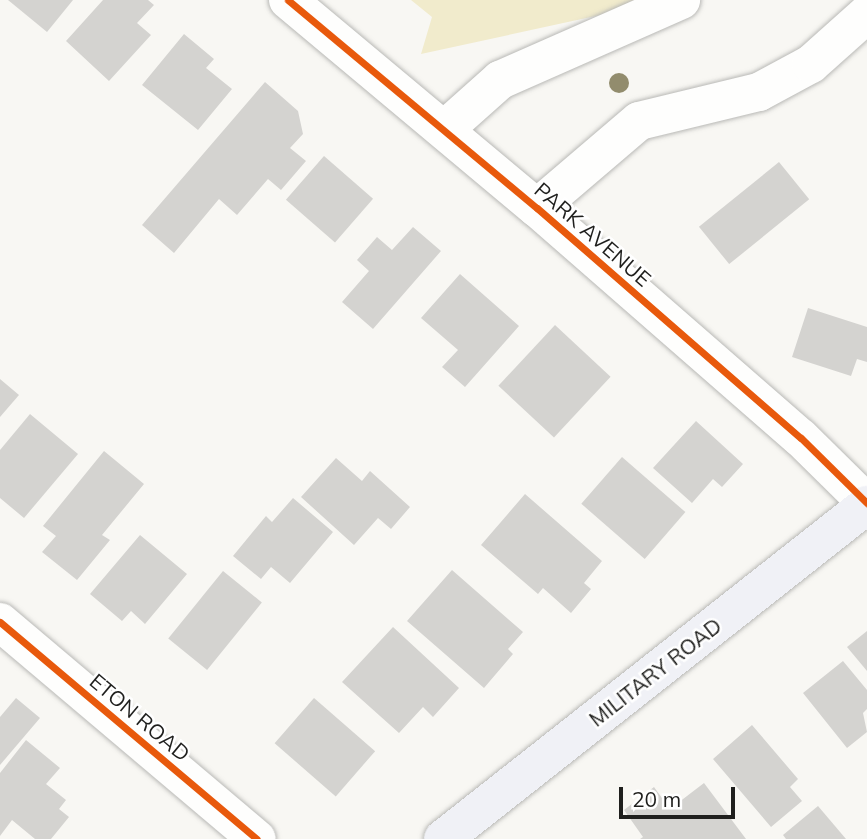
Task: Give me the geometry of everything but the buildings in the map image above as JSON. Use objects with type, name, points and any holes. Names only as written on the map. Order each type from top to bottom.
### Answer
[{"type":"main road","name":"MILITARY ROAD","points":[[443,839],[867,504]]},
{"type":"street","name":"PARK AVENUE","points":[[288,0],[537,208],[801,438],[867,504]]},
{"type":"street","points":[[444,129],[500,80],[681,0]]},
{"type":"street","points":[[537,208],[639,121],[758,92],[811,64],[867,14]]},
{"type":"street","name":"ETON ROAD","points":[[0,622],[257,839]]},
{"type":"shaded area","points":[[411,0],[644,0],[637,7],[421,54],[432,17]]},
{"type":"cycle path","points":[[288,0],[537,208],[801,438],[867,503]]},
{"type":"cycle path","points":[[0,622],[257,839]]}]
